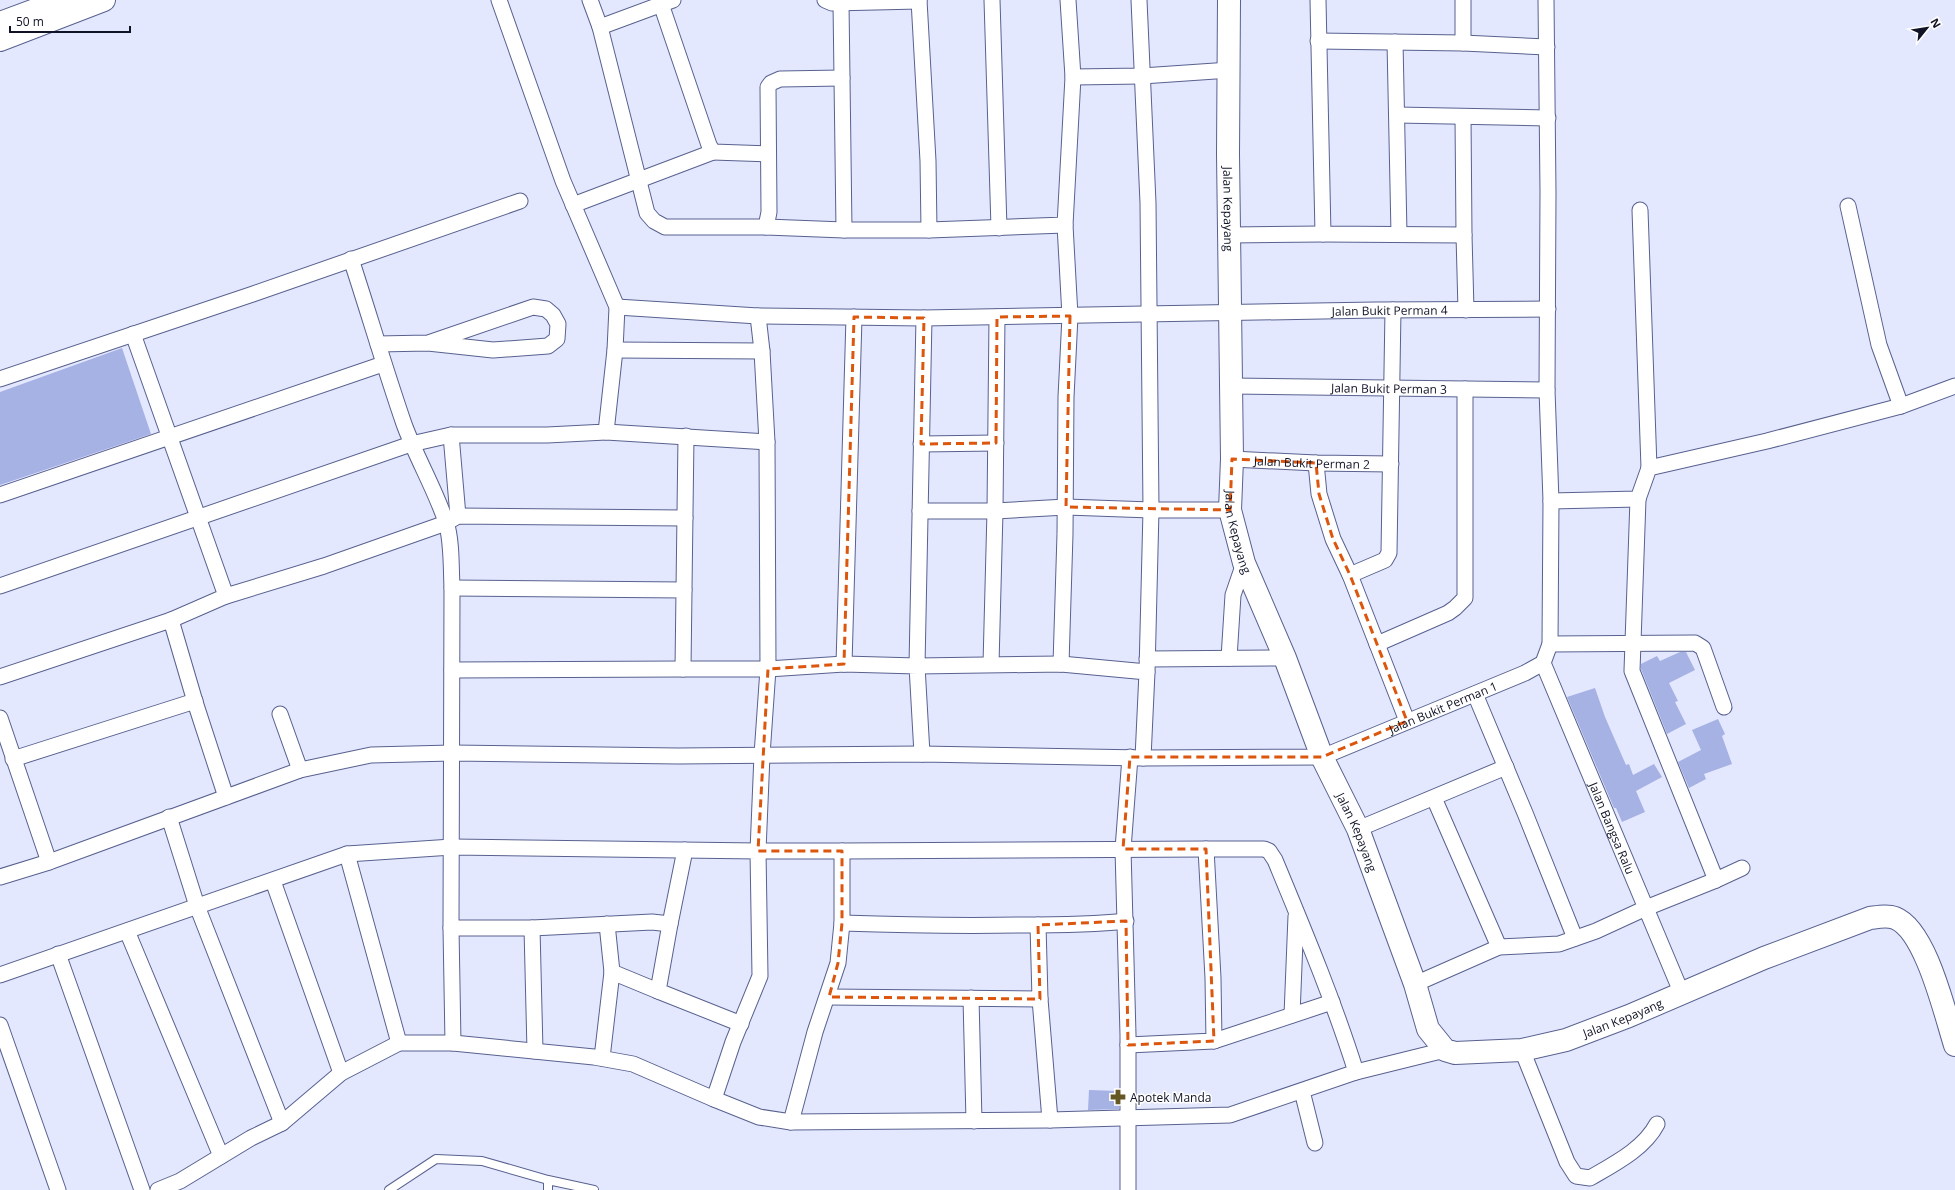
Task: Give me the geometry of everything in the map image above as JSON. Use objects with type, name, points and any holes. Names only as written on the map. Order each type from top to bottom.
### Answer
[{"type":"street","points":[[0,23],[62,0]]},
{"type":"street","points":[[0,40],[104,0]]},
{"type":"street","points":[[499,0],[563,181],[617,307],[615,350],[606,432]]},
{"type":"street","points":[[590,0],[600,27],[647,213],[654,221],[665,227],[929,230],[1065,225]]},
{"type":"street","points":[[825,0],[832,3],[919,0],[928,161],[929,230]]},
{"type":"street","points":[[992,0],[999,228]]},
{"type":"street","points":[[1061,664],[1066,507],[1066,397],[1070,316],[1065,225],[1073,76],[1068,0]]},
{"type":"street","points":[[1128,1190],[1126,920],[1122,849],[1137,757],[1147,666],[1151,510],[1148,203],[1139,0]]},
{"type":"street","name":"Jalan Kepayang","points":[[1229,0],[1230,70],[1228,154],[1232,459],[1230,510],[1244,564],[1285,658],[1322,757],[1358,829],[1414,984],[1428,1029],[1445,1050],[1455,1053],[1522,1050],[1566,1040],[1682,994],[1764,958],[1870,918],[1893,917],[1911,929],[1921,945],[1955,1046]]},
{"type":"street","points":[[1318,0],[1322,234]]},
{"type":"street","points":[[1463,0],[1463,43]]},
{"type":"street","points":[[1543,663],[1550,644],[1551,501],[1547,390],[1548,118],[1546,0]]},
{"type":"street","points":[[600,27],[667,2],[709,145],[713,152]]},
{"type":"street","points":[[841,3],[844,230]]},
{"type":"street","points":[[1318,41],[1463,43],[1547,47]]},
{"type":"street","points":[[1395,42],[1399,234]]},
{"type":"street","points":[[1073,76],[1142,76],[1230,70]]},
{"type":"street","points":[[766,227],[769,212],[768,87],[771,83],[780,79],[842,78]]},
{"type":"street","points":[[1397,115],[1548,118]]},
{"type":"street","points":[[1463,117],[1466,310]]},
{"type":"street","points":[[574,205],[713,152],[768,154]]},
{"type":"street","points":[[0,379],[520,202]]},
{"type":"street","points":[[1848,206],[1879,345],[1901,406]]},
{"type":"street","points":[[1640,210],[1649,468],[1638,499],[1632,671],[1716,880]]},
{"type":"street","points":[[1230,235],[1464,235]]},
{"type":"street","points":[[350,259],[378,344],[383,364],[411,444],[452,519]]},
{"type":"street","points":[[378,344],[428,343],[493,350],[548,346],[557,339],[558,324],[553,315],[546,308],[533,307],[428,343]]},
{"type":"street","name":"Jalan Bukit Perman 4","points":[[617,307],[758,316],[924,318],[1393,310],[1548,309]]},
{"type":"street","points":[[1350,574],[1384,560],[1389,553],[1393,310]]},
{"type":"street","points":[[714,1099],[760,976],[758,851],[762,755],[768,669],[767,442],[762,351],[758,316]]},
{"type":"street","points":[[991,664],[996,511],[996,316]]},
{"type":"street","points":[[844,664],[854,317]]},
{"type":"street","points":[[922,754],[917,666],[924,318]]},
{"type":"street","points":[[133,334],[226,596]]},
{"type":"street","points":[[615,350],[762,351]]},
{"type":"street","points":[[0,495],[383,364]]},
{"type":"street","name":"Jalan Bukit Perman 3","points":[[1231,386],[1547,390]]},
{"type":"street","points":[[1649,468],[1767,441],[1901,406],[1955,386]]},
{"type":"street","points":[[1377,644],[1448,613],[1465,598],[1465,389]]},
{"type":"street","points":[[0,586],[411,444],[451,435],[547,435],[606,432],[767,442]]},
{"type":"street","points":[[451,435],[451,928],[453,1043]]},
{"type":"street","points":[[683,669],[686,436]]},
{"type":"street","points":[[921,444],[996,443]]},
{"type":"street","name":"Jalan Bukit Perman 2","points":[[1232,459],[1316,463],[1391,464]]},
{"type":"street","points":[[1316,463],[1319,494],[1330,531],[1350,574],[1407,721]]},
{"type":"street","points":[[1551,501],[1638,499]]},
{"type":"street","points":[[920,511],[996,511],[1066,507],[1151,510],[1230,510]]},
{"type":"street","points":[[0,677],[171,620],[226,596],[324,566],[452,519],[685,518]]},
{"type":"street","points":[[1229,658],[1234,595],[1244,564]]},
{"type":"street","points":[[452,588],[684,590]]},
{"type":"street","points":[[171,620],[226,797]]},
{"type":"street","points":[[1550,644],[1695,642],[1703,648],[1724,707]]},
{"type":"street","points":[[452,670],[768,669],[844,664],[917,666],[991,664],[1147,666],[1229,658],[1285,658]]},
{"type":"street","name":"Jalan Bukit Perman 1","points":[[1322,757],[1525,673],[1543,663]]},
{"type":"street","name":"Jalan Bangsa Ralu","points":[[1543,663],[1682,994]]},
{"type":"street","points":[[1475,694],[1575,938]]},
{"type":"street","points":[[14,759],[195,701]]},
{"type":"street","points":[[280,714],[300,770]]},
{"type":"street","points":[[0,718],[49,862]]},
{"type":"street","points":[[0,877],[49,862],[300,770],[371,755],[452,753],[678,756],[922,754],[1137,757],[1322,757]]},
{"type":"street","points":[[1358,829],[1506,767]]},
{"type":"street","points":[[1434,798],[1499,947]]},
{"type":"street","points":[[169,817],[197,906],[282,1123]]},
{"type":"street","points":[[0,975],[346,854],[452,847],[758,851],[1264,849],[1269,851],[1275,860],[1332,1002],[1356,1072]]},
{"type":"street","points":[[1206,849],[1213,978],[1214,1041]]},
{"type":"street","points":[[658,991],[685,850]]},
{"type":"street","points":[[791,1122],[815,1032],[828,997],[838,963],[842,923],[842,851]]},
{"type":"street","points":[[346,854],[399,1043]]},
{"type":"street","points":[[1414,984],[1499,947],[1559,944],[1596,931],[1646,908],[1742,868]]},
{"type":"street","points":[[272,881],[341,1073]]},
{"type":"street","points":[[1292,1015],[1296,911]]},
{"type":"street","points":[[842,923],[950,926],[1102,924],[1126,920]]},
{"type":"street","points":[[451,928],[532,928],[652,922],[670,924]]},
{"type":"street","points":[[602,1058],[612,972],[607,924]]},
{"type":"street","points":[[1038,925],[1040,999],[1050,1120]]},
{"type":"street","points":[[532,928],[535,1051]]},
{"type":"street","points":[[127,931],[221,1156]]},
{"type":"street","points":[[58,954],[142,1190]]},
{"type":"street","points":[[612,972],[741,1024]]},
{"type":"street","points":[[828,997],[1040,999]]},
{"type":"street","points":[[971,998],[974,1121]]},
{"type":"street","points":[[1128,1045],[1214,1041],[1332,1002]]},
{"type":"street","points":[[0,1025],[58,1190]]},
{"type":"street","points":[[158,1190],[180,1180],[282,1123],[341,1073],[399,1043],[453,1043],[602,1058],[633,1064],[759,1117],[791,1122],[1050,1120],[1230,1115],[1356,1072],[1445,1050]]},
{"type":"street","points":[[1522,1050],[1567,1162],[1576,1176],[1590,1178],[1624,1158],[1650,1136],[1657,1124]]},
{"type":"street","points":[[1302,1090],[1315,1143]]},
{"type":"lane","points":[[390,1190],[436,1159],[482,1161],[548,1180],[594,1190]]},
{"type":"lane","points":[[548,1180],[548,1190]]},
{"type":"highlighted area","points":[[1070,316],[1066,507],[1230,510],[1232,459],[1316,463],[1319,494],[1333,539],[1350,575],[1407,721],[1322,757],[1130,757],[1123,849],[1206,849],[1214,1041],[1128,1045],[1126,921],[1038,925],[1040,999],[829,997],[838,963],[842,923],[842,851],[758,851],[768,669],[844,664],[854,317],[924,318],[921,444],[996,443],[997,317]]},
{"type":"building","points":[[122,348],[151,434],[0,485],[0,392]]},
{"type":"building","points":[[1680,652],[1686,652],[1695,670],[1669,683],[1678,701],[1675,702],[1686,724],[1667,734],[1641,669],[1641,664],[1657,656],[1660,661]]},
{"type":"building","points":[[1595,688],[1605,717],[1626,765],[1629,764],[1633,775],[1654,764],[1662,777],[1636,791],[1645,812],[1622,822],[1616,808],[1614,808],[1567,697]]},
{"type":"building","points":[[1718,719],[1725,734],[1722,736],[1732,764],[1704,774],[1706,779],[1689,788],[1678,762],[1701,750],[1692,730]]},
{"type":"building","points":[[1089,1090],[1119,1091],[1119,1109],[1088,1110]]},
{"type":"place","name":"Apotek Manda","points":[[1118,1097]]}]
